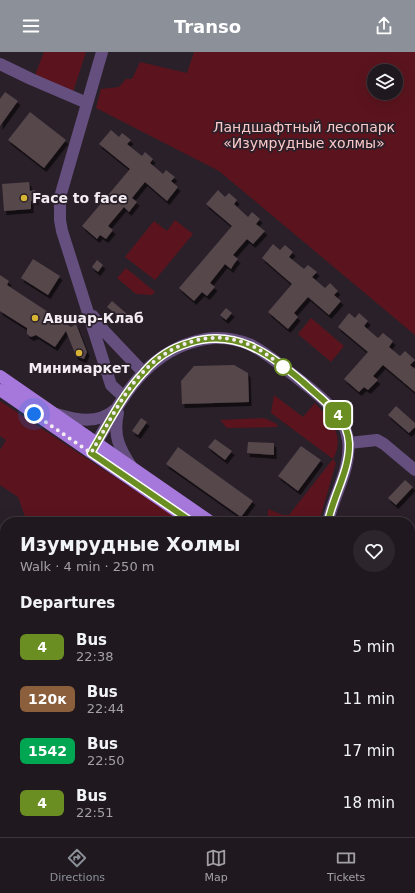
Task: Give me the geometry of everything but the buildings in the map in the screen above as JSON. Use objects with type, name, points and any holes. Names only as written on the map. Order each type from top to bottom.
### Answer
[{"type":"main road","points":[[0,376],[55,413],[94,448],[185,517]]},
{"type":"main road","points":[[0,390],[94,448],[132,466],[204,517]]},
{"type":"street","points":[[102,52],[63,184],[59,208],[62,231],[111,385],[122,402],[115,436],[118,445],[132,466]]},
{"type":"street","points":[[0,64],[87,103]]},
{"type":"street","points":[[87,307],[105,332],[144,372]]},
{"type":"street","points":[[94,448],[122,402],[144,372],[162,355],[173,348],[200,339],[221,337],[250,345],[283,367],[336,412],[346,429],[349,443],[346,464],[330,517]]},
{"type":"street","points":[[55,413],[76,420],[96,420],[105,417],[122,402]]},
{"type":"street","points":[[349,443],[377,440],[415,470]]},
{"type":"green space","points":[[44,52],[86,52],[73,92],[35,75]]},
{"type":"green space","name":"Ландшафтный лесопарк «Изумрудные холмы»","points":[[194,52],[415,52],[415,335],[219,171],[96,108],[101,89],[119,87],[126,79],[132,79],[140,62],[187,73]]},
{"type":"green space","points":[[175,220],[193,234],[155,280],[125,257],[154,221],[167,231]]},
{"type":"green space","points":[[126,268],[155,292],[152,295],[136,294],[117,278]]},
{"type":"green space","points":[[311,318],[344,346],[331,362],[298,334]]},
{"type":"green space","points":[[274,395],[303,417],[315,403],[331,422],[337,435],[337,450],[333,459],[271,413]]},
{"type":"green space","points":[[0,401],[174,517],[25,517],[18,497],[0,485],[0,450],[6,440],[0,436]]},
{"type":"green space","points":[[264,418],[277,424],[277,427],[227,428],[220,420]]},
{"type":"green space","points":[[333,459],[336,463],[320,517],[267,517],[268,509],[283,515],[289,515]]},
{"type":"bus line","name":"4","points":[[185,517],[91,453],[130,388],[153,363],[173,348],[200,339],[221,337],[237,340],[268,355],[336,412],[344,424],[349,443],[348,455],[329,517]]},
{"type":"place","name":"Face to face","points":[[24,198]]},
{"type":"place","name":"Авшар-Клаб","points":[[35,318]]},
{"type":"place","name":"Минимаркет","points":[[79,353]]},
{"type":"route","points":[[34,414],[91,453],[130,388],[153,363],[173,348],[200,339],[221,337],[237,340],[250,345],[268,355],[283,367]]}]
